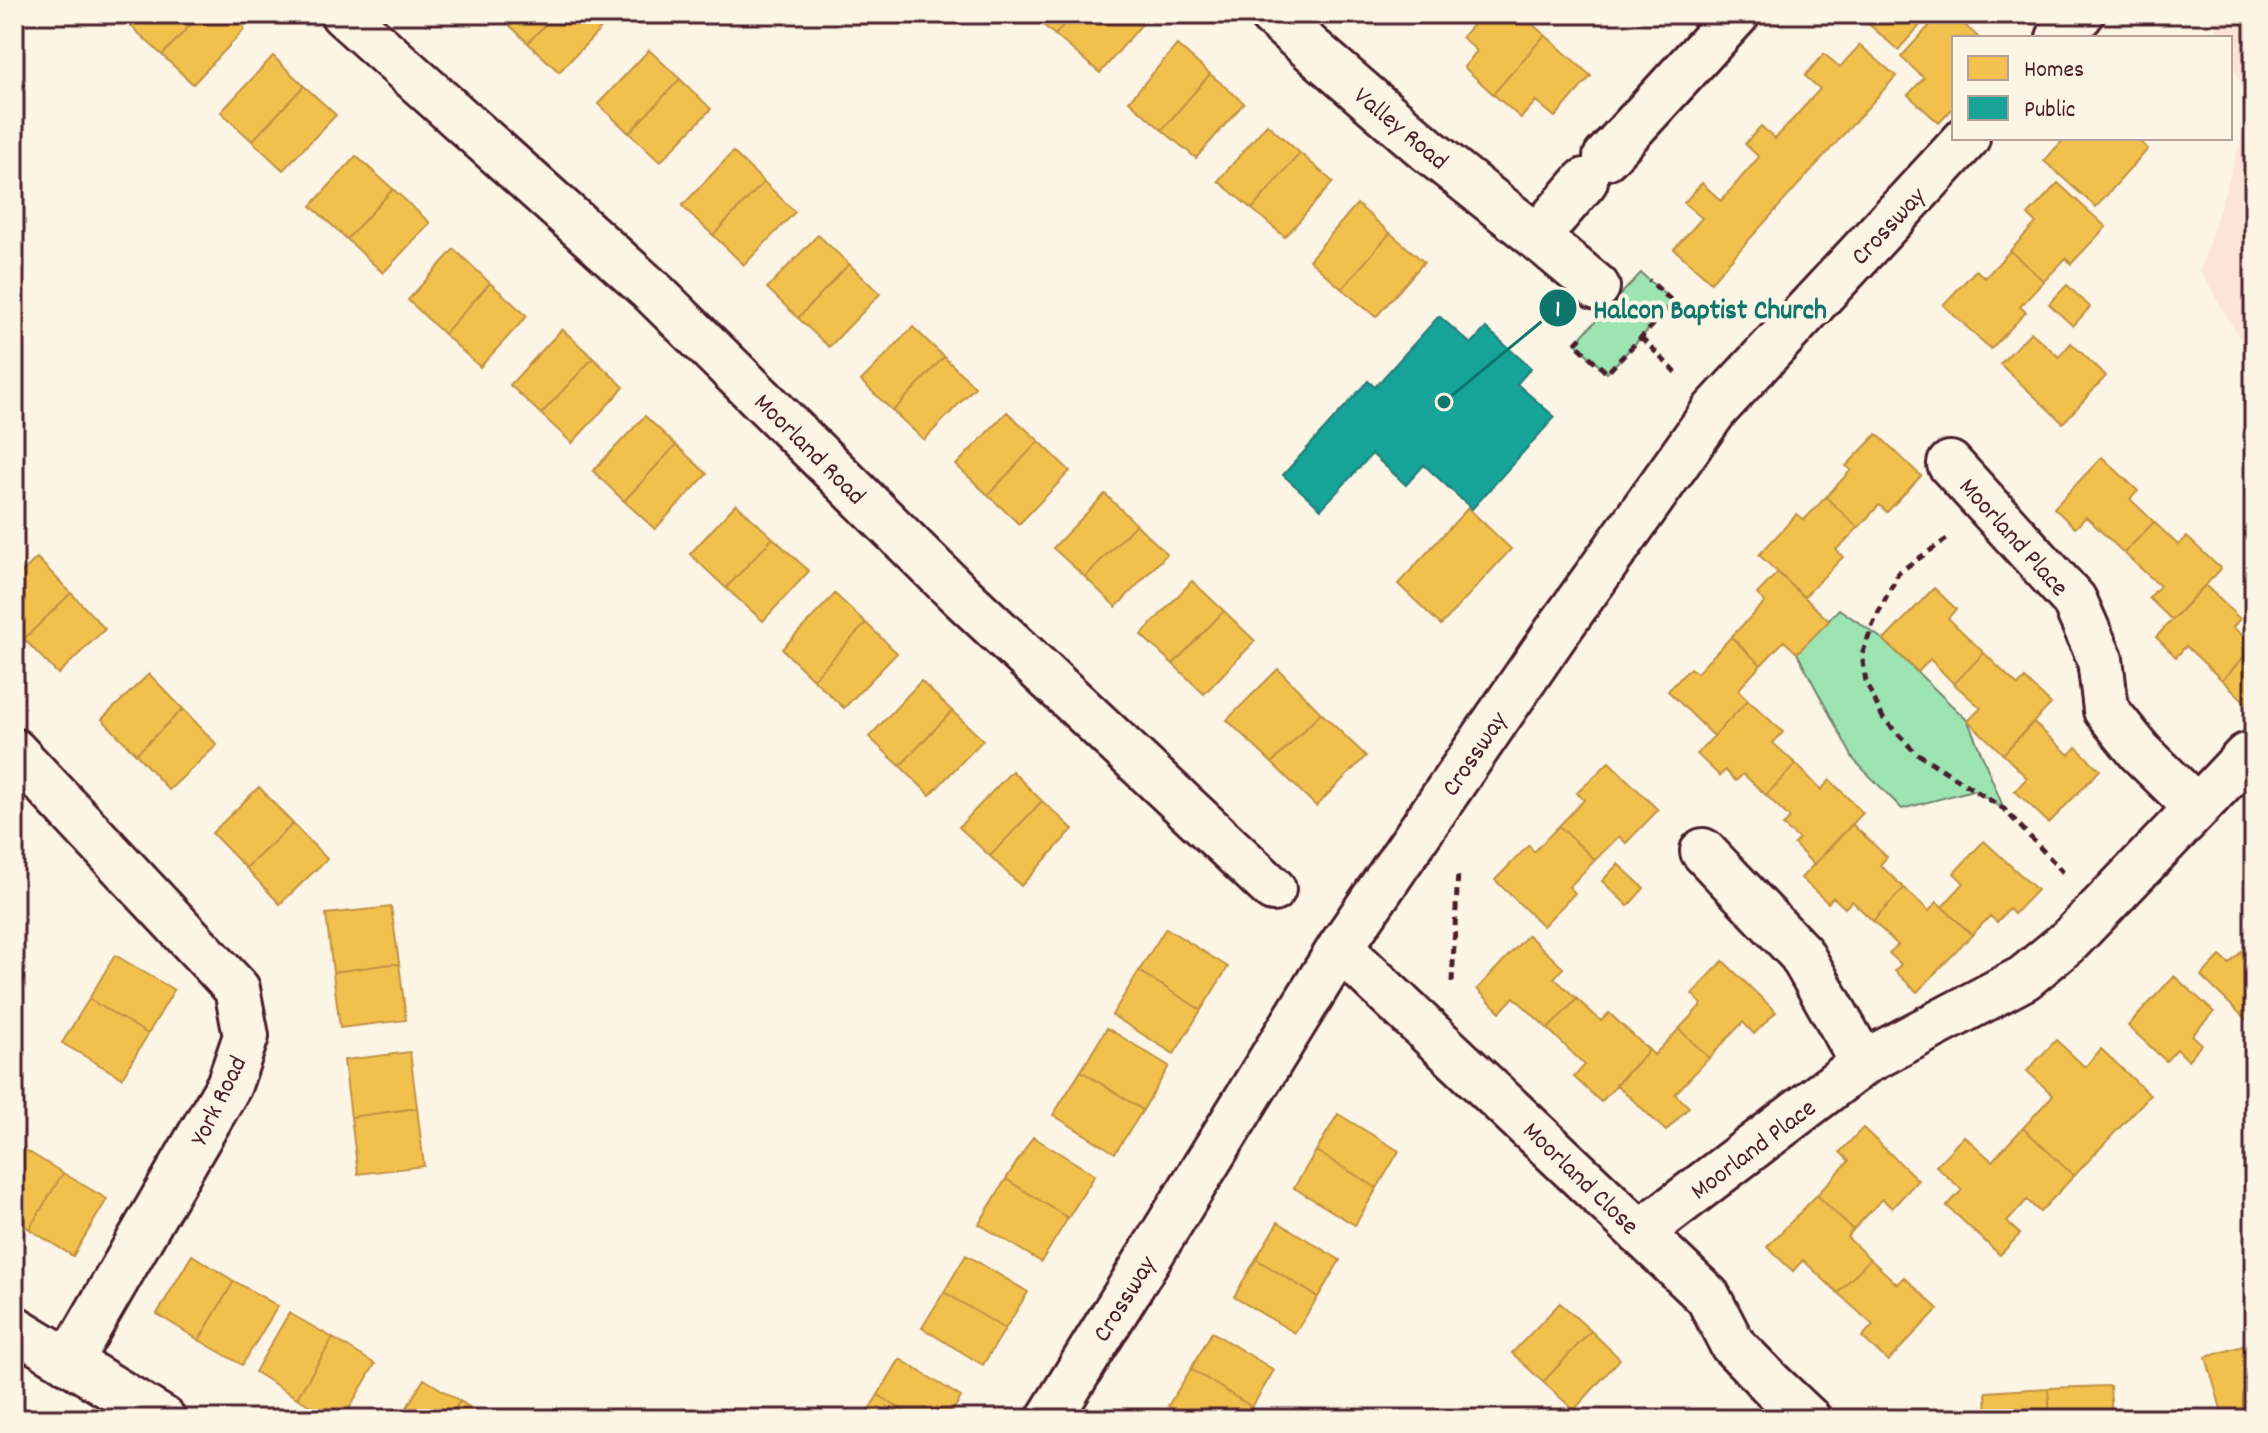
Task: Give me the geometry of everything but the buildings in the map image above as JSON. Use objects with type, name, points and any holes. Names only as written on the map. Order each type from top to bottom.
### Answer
[{"type":"street","name":"Moorland Road","points":[[343,14],[654,293],[959,594],[1273,889]]},
{"type":"street","name":"Valley Road","points":[[1271,14],[1428,150],[1597,287]]},
{"type":"street","points":[[1537,237],[1737,14]]},
{"type":"street","points":[[2061,36],[2081,14]]},
{"type":"street","name":"Crossway","points":[[1049,1419],[1340,948],[1556,633],[1714,411],[1965,140]]},
{"type":"street","name":"Moorland Place","points":[[1950,464],[2074,600],[2100,659],[2106,710],[2140,752],[2197,808]]},
{"type":"street","name":"York Road","points":[[14,751],[237,989],[246,1036],[229,1085],[69,1362]]},
{"type":"street","name":"Moorland Place","points":[[1640,1233],[1863,1063],[2024,978],[2099,911],[2246,756]]},
{"type":"street","points":[[1703,851],[1801,954],[1863,1063]]},
{"type":"street","name":"Moorland Close","points":[[1340,948],[1708,1297],[1732,1344],[1808,1419]]},
{"type":"street","points":[[14,1328],[163,1419]]},
{"type":"path","points":[[1585,333],[1575,343],[1607,373],[1641,337]]},
{"type":"path","points":[[1991,509],[1899,572],[1873,624],[1862,655],[1866,682],[1883,718],[1915,752],[2004,809],[2099,911]]},
{"type":"path","points":[[1448,1050],[1458,862]]},
{"type":"shaded area","points":[[2210,14],[2254,14],[2254,362],[2200,271],[2251,108],[2232,65],[2232,36],[2220,36]]},
{"type":"green space","points":[[1641,273],[1674,303],[1607,373],[1575,343]]},
{"type":"green space","points":[[1839,609],[1884,640],[1968,721],[2004,809],[1973,790],[1902,809],[1854,760],[1797,653]]},
{"type":"place","name":"Halcon Baptist Church","points":[[1444,402]]}]
